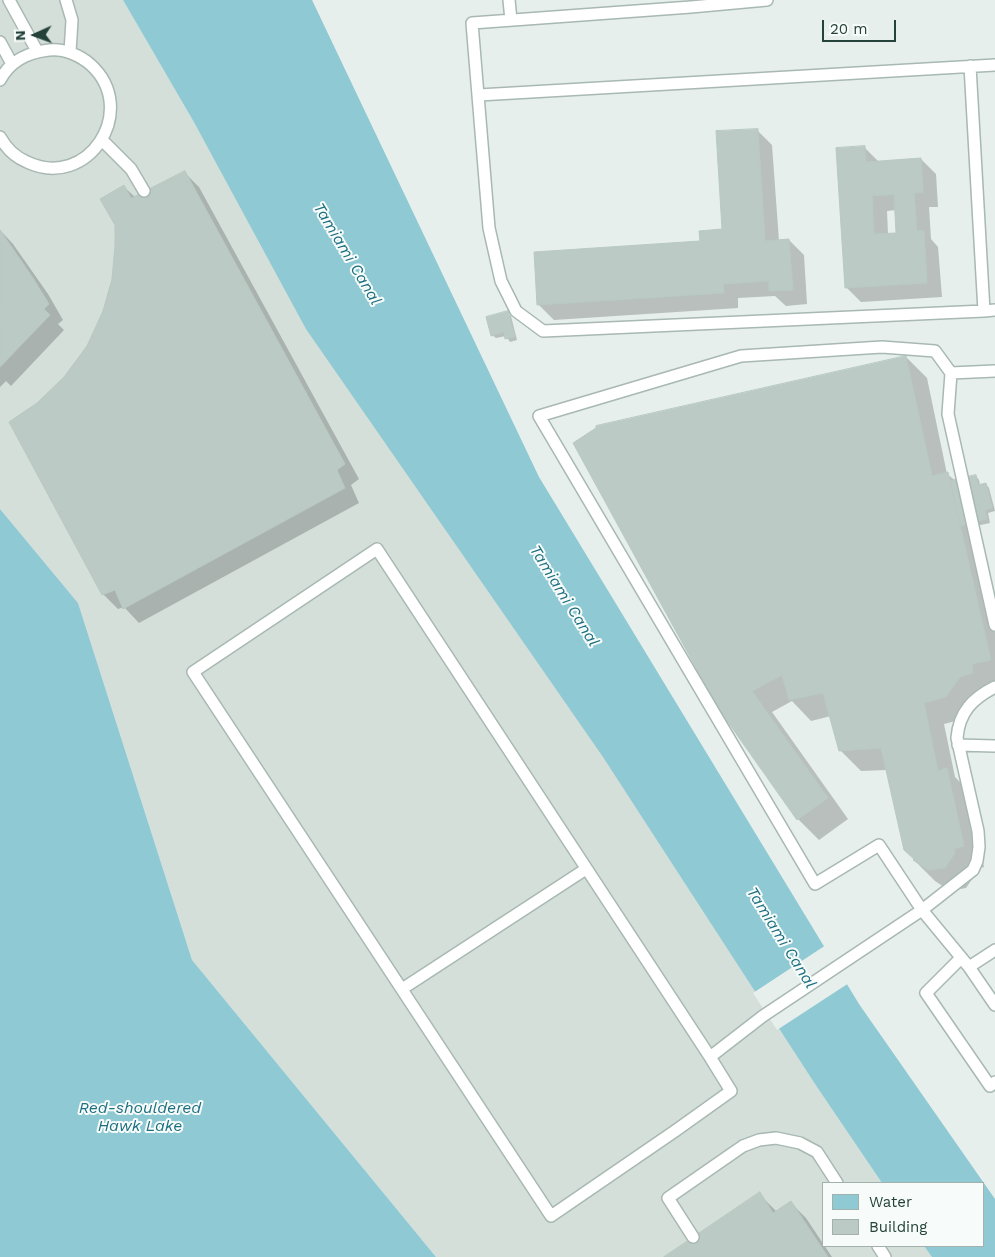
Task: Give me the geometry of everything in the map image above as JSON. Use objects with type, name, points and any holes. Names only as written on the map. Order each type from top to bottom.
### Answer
[{"type":"lane","points":[[9,0],[37,51]]},
{"type":"lane","points":[[66,0],[72,20],[70,52]]},
{"type":"lane","points":[[509,0],[511,20]]},
{"type":"lane","points":[[767,0],[691,4],[472,23],[489,228],[500,281],[516,311],[543,331],[990,310],[970,66]]},
{"type":"lane","points":[[0,42],[12,64]]},
{"type":"lane","points":[[0,80],[12,64],[24,56],[37,51],[54,49],[70,52],[86,60],[99,72],[107,88],[111,105],[109,123],[102,140],[90,155],[73,164],[55,168],[35,166],[18,158],[4,145],[0,137]]},
{"type":"lane","points":[[479,95],[995,65]]},
{"type":"lane","points":[[102,140],[131,169],[144,191]]},
{"type":"lane","points":[[995,625],[948,414],[951,373],[935,351],[882,347],[741,356],[539,416],[815,884],[879,845],[922,910],[965,962],[995,1006]]},
{"type":"lane","points":[[951,373],[995,371]]},
{"type":"lane","points":[[377,549],[586,869],[731,1091],[551,1216],[194,672],[377,549]]},
{"type":"lane","points":[[710,1057],[763,1016],[922,910],[973,870],[979,848],[978,830],[958,745],[958,730],[965,710],[982,694],[995,687]]},
{"type":"lane","points":[[958,745],[995,746]]},
{"type":"lane","points":[[402,989],[586,869]]},
{"type":"lane","points":[[995,950],[965,962],[926,993],[990,1086],[995,1082]]},
{"type":"lane","points":[[693,1237],[668,1198],[743,1146],[759,1140],[776,1138],[800,1143],[817,1152],[836,1182]]},
{"type":"shaded area","points":[[0,0],[123,0],[195,124],[815,1084],[881,1182],[822,1182],[822,1247],[925,1247],[932,1257],[436,1257],[192,960],[78,603],[0,509]]},
{"type":"water","name":"Tamiami Canal","points":[[123,0],[312,0],[539,477],[859,1004],[983,1182],[881,1182],[815,1084],[603,757],[306,329],[195,124]]},
{"type":"water","name":"Red-shouldered Hawk Lake","points":[[0,509],[78,603],[192,960],[436,1257],[0,1257]]},
{"type":"water","points":[[985,1184],[995,1199],[995,1257],[932,1257],[925,1247],[985,1247]]},
{"type":"pier","points":[[826,945],[849,983],[777,1030],[753,993]]},
{"type":"building","points":[[758,129],[765,241],[789,239],[793,290],[769,291],[769,281],[723,284],[724,293],[537,305],[534,252],[700,241],[699,231],[722,229],[716,131]]},
{"type":"building","points":[[865,146],[866,162],[921,158],[923,192],[914,193],[917,231],[924,231],[927,283],[845,288],[836,148]],"holes":[[[894,195],[896,233],[874,234],[872,196]]]},
{"type":"building","points":[[185,171],[345,464],[337,470],[345,488],[123,609],[115,590],[102,595],[9,422],[37,403],[64,377],[87,346],[103,311],[112,279],[115,225],[100,199],[124,185],[131,198]]},
{"type":"building","points":[[0,230],[49,304],[44,309],[50,315],[0,367]]},
{"type":"building","points":[[508,311],[515,337],[505,339],[504,332],[491,336],[486,317]]},
{"type":"building","points":[[906,356],[932,476],[948,472],[991,660],[972,664],[973,673],[960,677],[946,697],[924,703],[938,771],[947,768],[964,846],[954,849],[955,853],[945,868],[928,870],[913,860],[904,850],[881,748],[839,751],[823,693],[789,700],[782,675],[752,691],[828,798],[797,820],[718,708],[573,443],[596,428],[596,426]]},
{"type":"building","points":[[976,475],[978,485],[986,483],[992,508],[985,510],[987,519],[960,526],[950,481]]},
{"type":"building","points":[[760,1192],[773,1213],[791,1201],[828,1257],[664,1257]]}]
